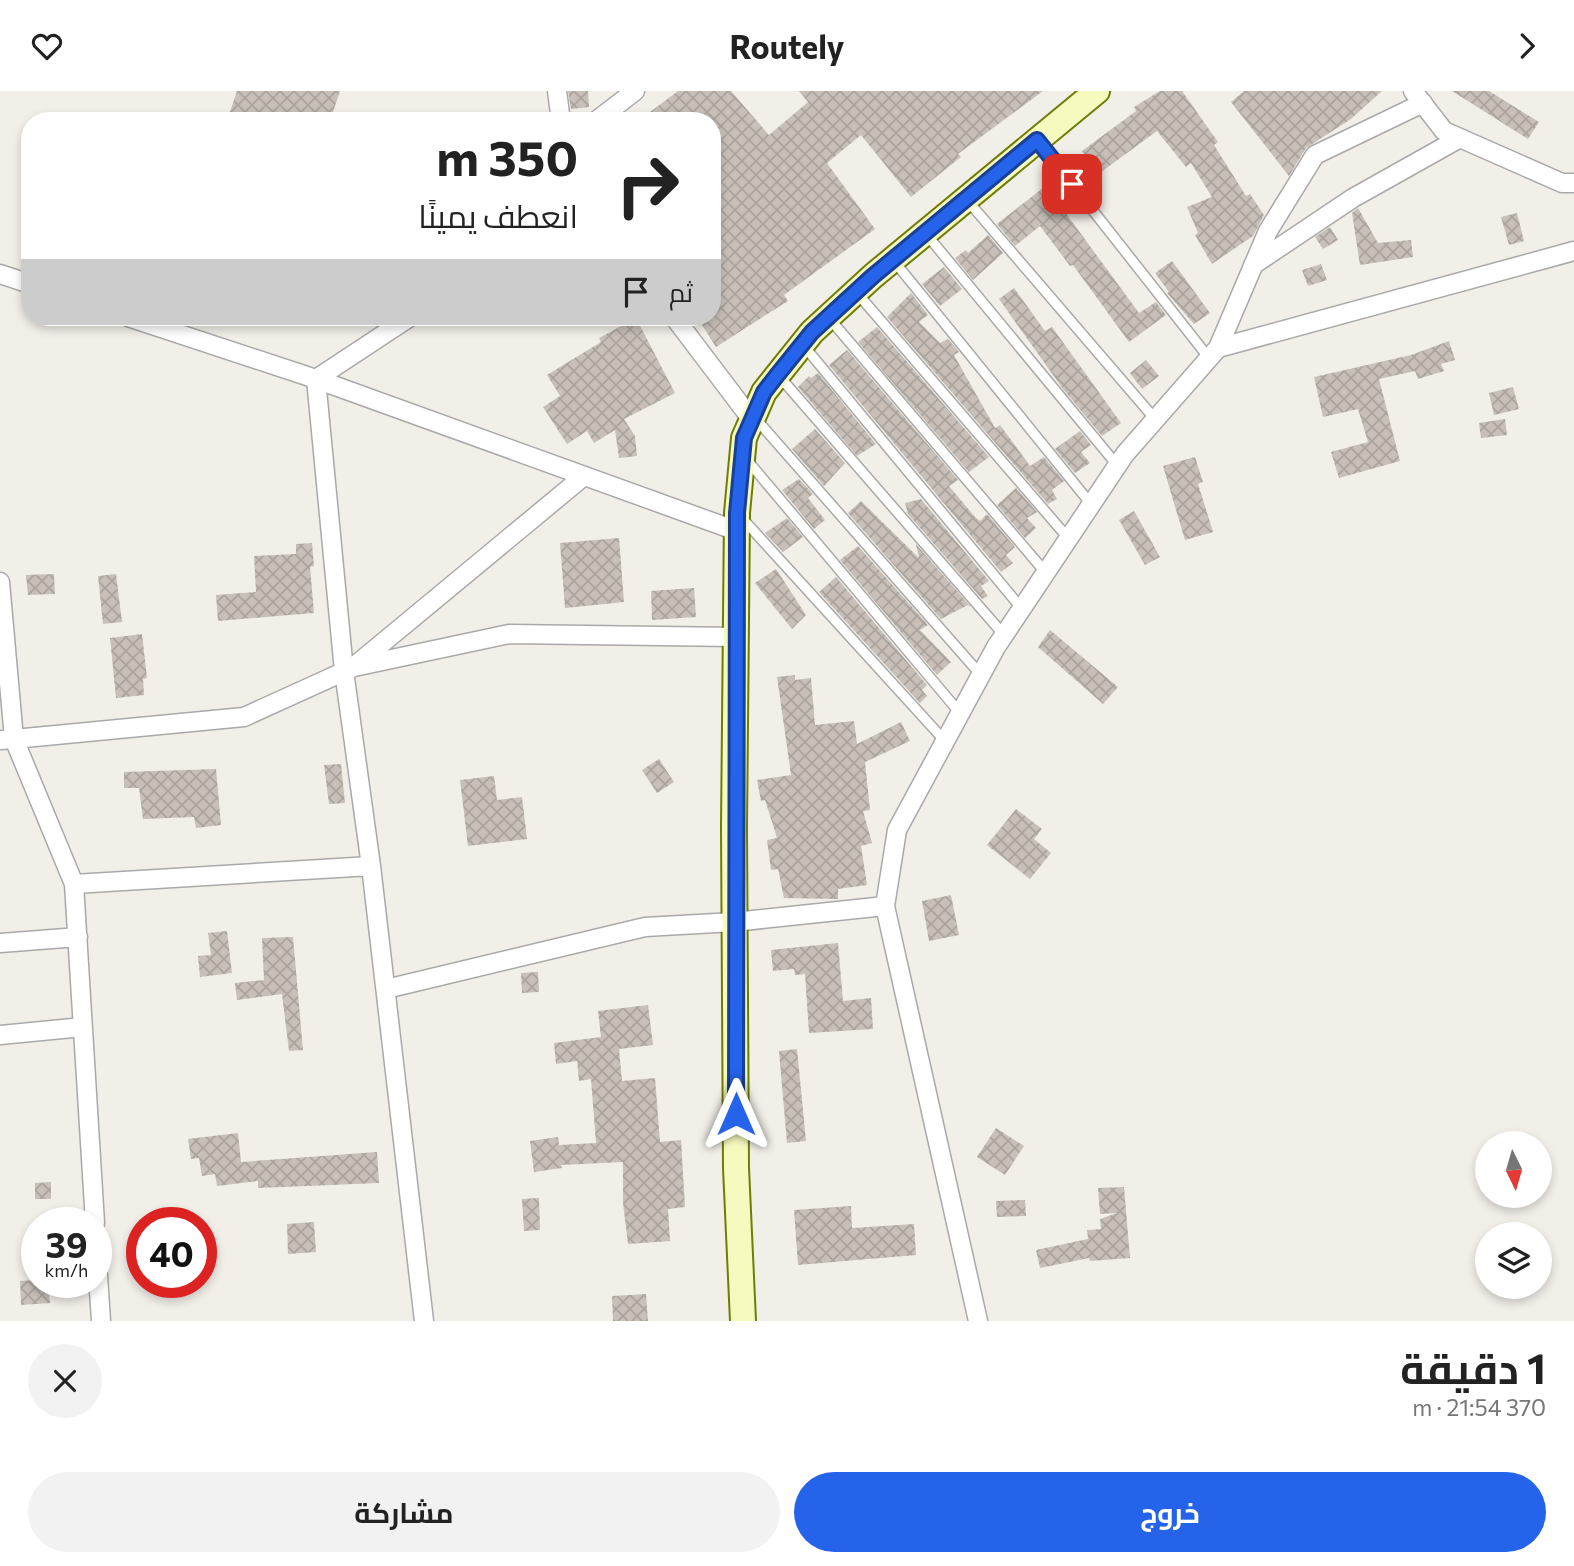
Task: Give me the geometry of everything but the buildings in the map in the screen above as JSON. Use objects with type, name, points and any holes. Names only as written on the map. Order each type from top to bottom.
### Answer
[{"type":"street","points":[[557,91],[560,112]]},
{"type":"street","points":[[608,112],[635,91]]},
{"type":"street","points":[[743,1321],[736,1168],[734,922],[737,522],[744,438],[764,392],[828,317],[892,260],[1097,91]]},
{"type":"street","points":[[978,1321],[885,906],[897,830],[1004,635],[1117,465],[1213,353],[1268,231],[1315,155],[1418,97],[1444,131],[1562,183],[1574,183]]},
{"type":"street","points":[[1253,265],[1353,198],[1460,138]]},
{"type":"street","points":[[1213,353],[1574,250]]},
{"type":"street","points":[[0,274],[21,281]]},
{"type":"street","points":[[155,326],[316,379],[584,476],[737,522]]},
{"type":"street","points":[[316,379],[396,326]]},
{"type":"street","points":[[681,326],[753,419]]},
{"type":"street","points":[[316,379],[424,1321]]},
{"type":"street","points":[[349,669],[584,476]]},
{"type":"street","points":[[0,582],[7,740],[74,884],[94,1207]]},
{"type":"street","points":[[7,740],[244,717],[349,669],[509,634],[736,637]]},
{"type":"street","points":[[74,884],[371,866]]},
{"type":"street","points":[[386,989],[645,927],[734,922],[885,906]]},
{"type":"street","points":[[0,943],[78,937]]},
{"type":"street","points":[[0,1035],[83,1027]]},
{"type":"street","points":[[99,1298],[101,1321]]},
{"type":"lane","points":[[1037,140],[1213,353]]},
{"type":"lane","points":[[966,198],[1155,419]]},
{"type":"lane","points":[[925,233],[1117,465]]},
{"type":"lane","points":[[892,260],[1091,504]]},
{"type":"lane","points":[[856,292],[1069,539]]},
{"type":"lane","points":[[828,317],[1046,573]]},
{"type":"lane","points":[[802,345],[1022,609]]},
{"type":"lane","points":[[778,374],[1004,635]]},
{"type":"lane","points":[[753,419],[981,675]]},
{"type":"lane","points":[[743,454],[960,713]]},
{"type":"lane","points":[[737,522],[945,741]]},
{"type":"route","points":[[736,1114],[734,828],[737,504],[744,438],[764,392],[812,332],[873,276],[1037,140],[1072,184]]}]
